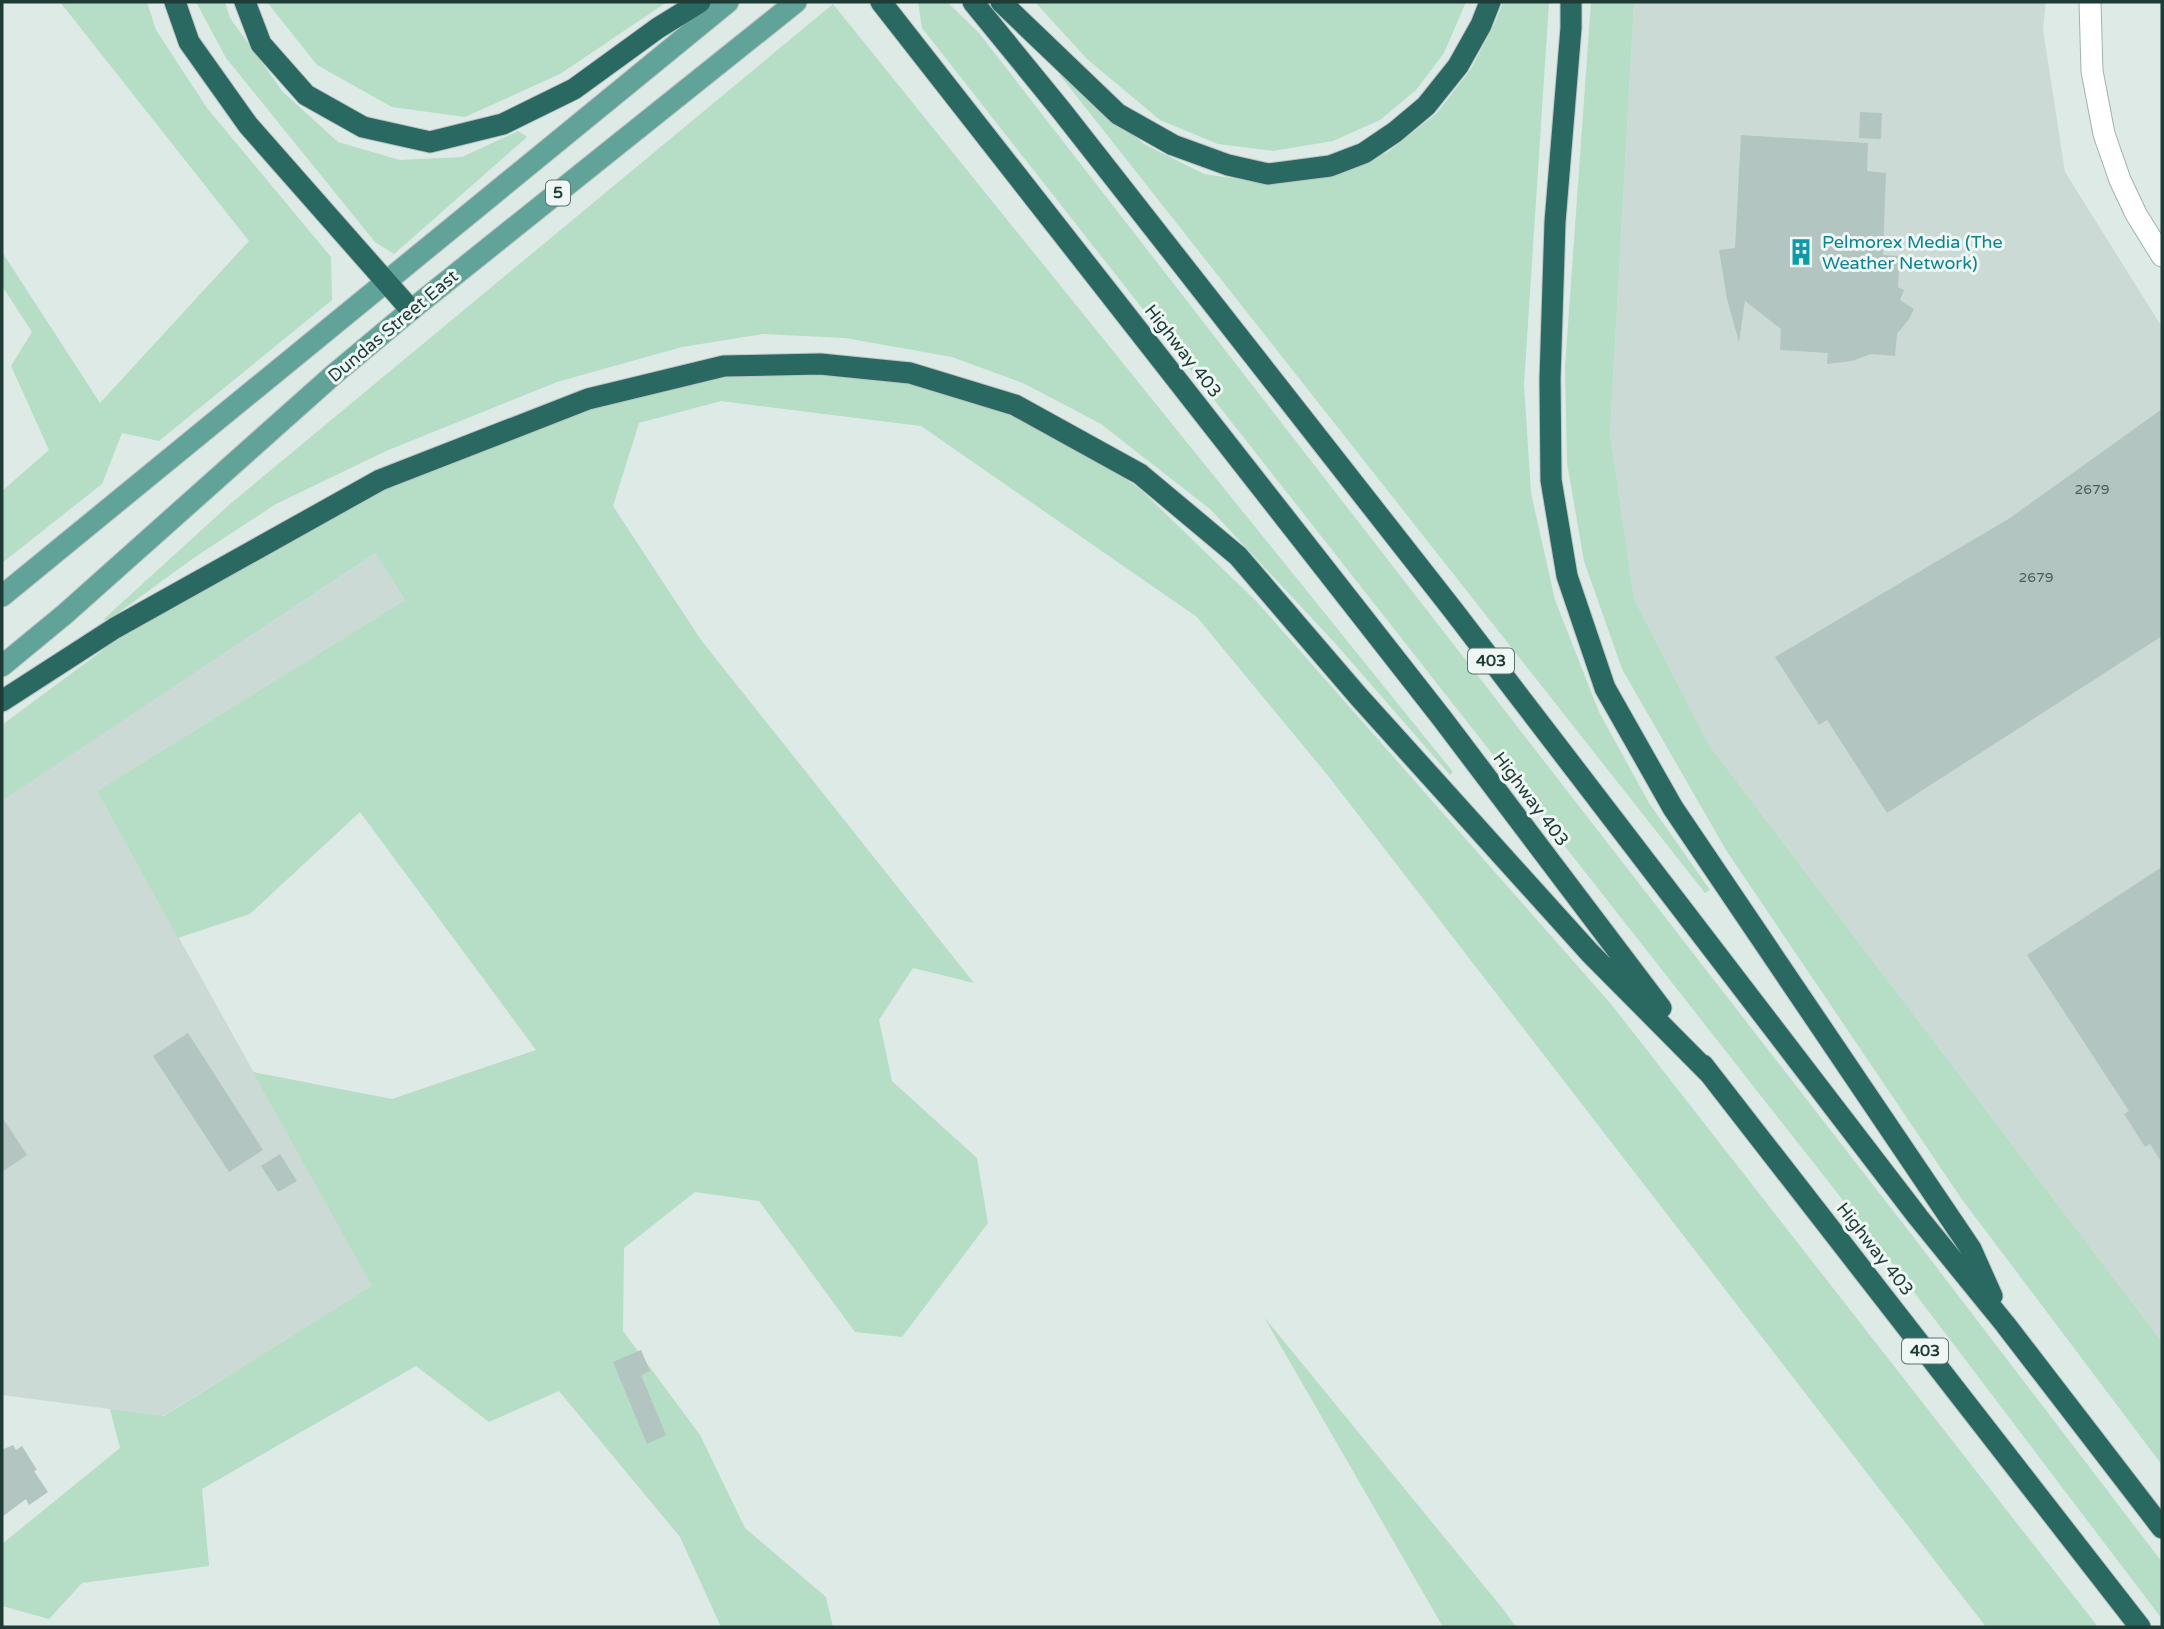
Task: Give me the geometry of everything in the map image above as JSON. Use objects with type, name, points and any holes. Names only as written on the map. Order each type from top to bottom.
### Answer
[{"type":"highway","points":[[175,2],[189,43],[247,125],[411,310]]},
{"type":"highway","points":[[245,2],[261,44],[306,95],[363,127],[430,142],[503,124],[574,89],[658,28],[700,2]]},
{"type":"highway","name":"Highway 403","points":[[881,2],[1441,717],[1710,1074],[2140,1627]]},
{"type":"highway","name":"403","points":[[973,2],[1061,110],[1453,610],[1918,1217],[2005,1324],[2162,1528]]},
{"type":"highway","points":[[1000,2],[1118,114],[1173,145],[1228,165],[1268,174],[1330,166],[1364,153],[1395,132],[1426,106],[1458,66],[1481,25],[1490,2]]},
{"type":"highway","points":[[1571,2],[1555,222],[1550,380],[1551,480],[1567,576],[1605,688],[1672,808],[1972,1249],[2005,1324]]},
{"type":"highway","points":[[2,701],[115,628],[380,480],[588,399],[724,366],[820,364],[909,373],[1027,411],[1140,474],[1238,556],[1359,697],[1590,953],[1710,1074]]},
{"type":"main road","name":"5","points":[[2,596],[728,2]]},
{"type":"main road","name":"Dundas Street East","points":[[2,666],[65,614],[332,376],[791,6]]},
{"type":"street","points":[[2090,2],[2092,71],[2104,134],[2120,180],[2136,214],[2162,256]]},
{"type":"shaded area","points":[[1634,2],[2046,2],[2043,29],[2065,172],[2162,327],[2162,1342],[1709,745],[1634,599],[1610,433]]},
{"type":"shaded area","points":[[375,553],[405,600],[97,791],[373,1286],[163,1416],[2,1395],[2,801]]},
{"type":"green space","points":[[60,2],[147,2],[156,30],[207,108],[331,257],[332,300],[159,441],[122,433],[102,484],[2,563],[2,491],[49,450],[11,366],[32,332],[2,286],[2,252],[100,403],[249,241]]},
{"type":"green space","points":[[196,2],[225,2],[230,18],[283,92],[338,142],[400,160],[462,157],[518,131],[527,137],[394,254],[375,242],[226,58]]},
{"type":"green space","points":[[267,2],[667,2],[560,74],[465,117],[392,107],[317,65]]},
{"type":"green space","points":[[918,2],[947,2],[979,33],[1918,1243],[2162,1562],[2162,1619],[1882,1250],[922,28]]},
{"type":"green space","points":[[1035,2],[1466,2],[1444,53],[1416,90],[1380,120],[1333,141],[1273,151],[1218,144],[1160,120],[1087,59]]},
{"type":"green space","points":[[1503,2],[1549,2],[1524,385],[1531,493],[1555,600],[1599,712],[1649,803],[1710,890],[1705,893],[1059,74],[1062,71],[1144,144],[1204,174],[1271,184],[1335,175],[1388,152],[1437,113],[1471,69]]},
{"type":"green space","points":[[1591,2],[1634,2],[1610,433],[1634,599],[1709,745],[2162,1342],[2162,1465],[1961,1198],[1726,850],[1622,669],[1584,561],[1567,463],[1565,367]]},
{"type":"green space","points":[[833,4],[1453,772],[1450,775],[1335,643],[1210,509],[1101,424],[1023,383],[952,357],[845,338],[763,334],[682,347],[557,382],[386,451],[276,504],[195,557],[107,621],[104,619],[230,504]]},
{"type":"green space","points":[[751,365],[954,387],[1034,418],[1139,488],[1257,602],[1611,1004],[2098,1627],[1986,1627],[1329,777],[1197,617],[921,426],[721,401],[639,423],[613,506],[701,640],[974,983],[913,968],[879,1020],[892,1081],[977,1158],[988,1223],[902,1337],[855,1332],[759,1201],[695,1192],[624,1248],[623,1331],[700,1435],[745,1528],[826,1597],[833,1627],[721,1627],[680,1537],[559,1391],[489,1422],[416,1366],[202,1489],[209,1566],[82,1583],[49,1619],[2,1606],[2,1544],[120,1448],[110,1409],[164,1416],[372,1286],[253,1072],[392,1099],[536,1050],[360,812],[250,914],[178,938],[97,791],[405,600],[375,553],[2,801],[2,725],[177,595],[285,531],[530,424]]},
{"type":"green space","points":[[1264,1317],[1503,1609],[1516,1627],[1443,1627]]},
{"type":"building","points":[[1860,112],[1882,113],[1881,139],[1859,138]]},
{"type":"building","name":"Pelmorex Media (The Weather Network)","points":[[1741,135],[1868,143],[1867,171],[1886,173],[1883,255],[1900,256],[1898,287],[1904,290],[1900,300],[1914,309],[1897,334],[1895,356],[1871,354],[1852,361],[1827,364],[1828,353],[1780,350],[1781,329],[1745,301],[1739,342],[1727,299],[1719,250],[1735,248]]},
{"type":"building","points":[[2162,409],[2162,636],[1887,813],[1827,720],[1819,725],[1775,657],[2010,518]]},
{"type":"building","points":[[2162,867],[2162,1163],[2150,1144],[2145,1147],[2124,1114],[2129,1111],[2027,955]]},
{"type":"building","points":[[188,1033],[263,1150],[229,1172],[153,1056]]},
{"type":"building","points":[[2,1117],[27,1155],[2,1172]]},
{"type":"building","points":[[280,1154],[297,1181],[278,1192],[261,1166]]},
{"type":"building","points":[[641,1350],[650,1371],[641,1375],[666,1435],[647,1444],[613,1362]]},
{"type":"building","points":[[13,1445],[16,1450],[22,1446],[48,1492],[29,1505],[26,1499],[2,1517],[2,1450]]},
{"type":"place","name":"Pelmorex Media (The Weather Network)","points":[[1801,252]]}]
